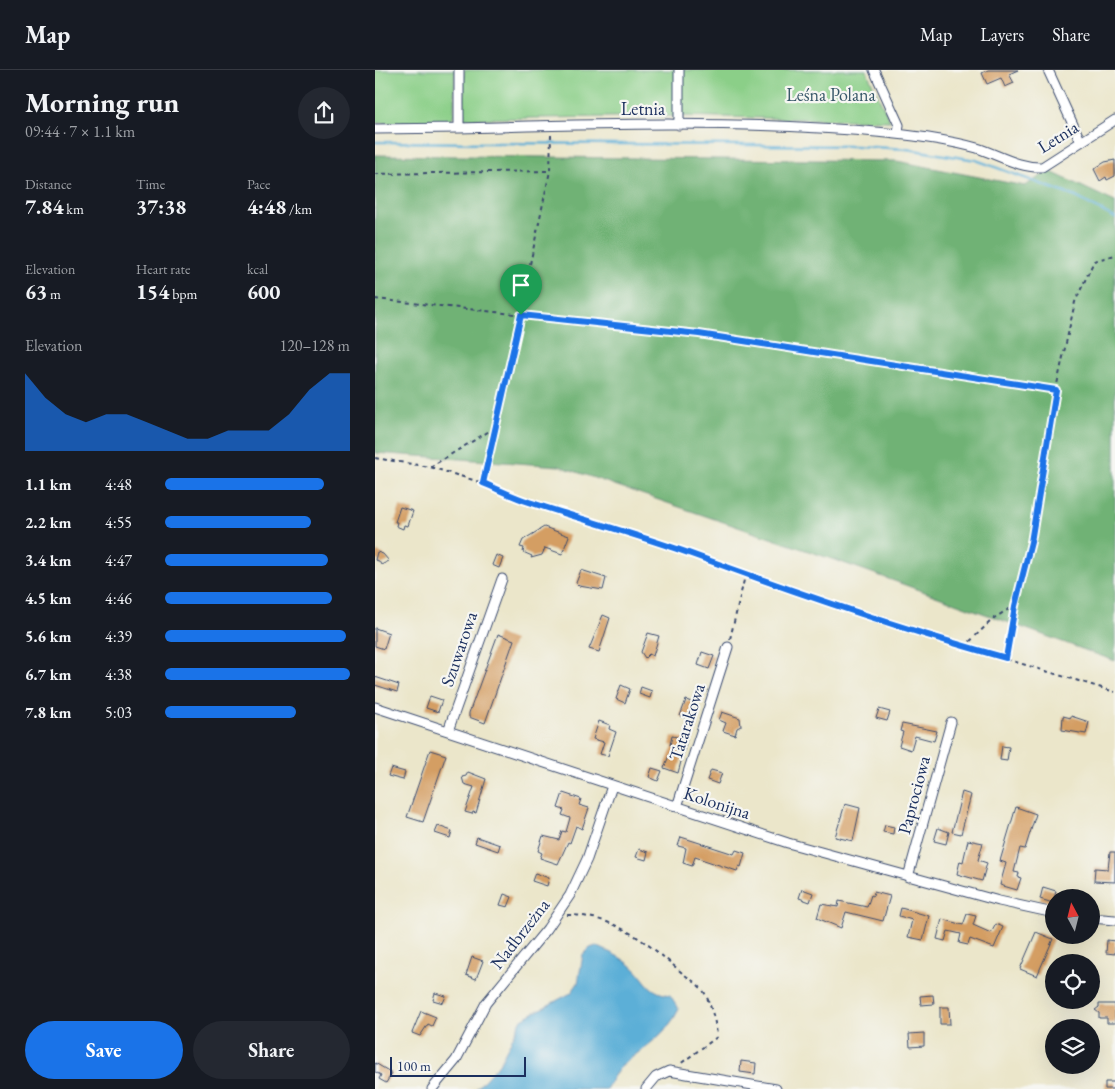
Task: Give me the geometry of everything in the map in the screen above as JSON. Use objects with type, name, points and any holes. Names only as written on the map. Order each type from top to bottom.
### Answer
[{"type":"street","points":[[459,70],[459,128]]},
{"type":"street","points":[[679,70],[679,126]]},
{"type":"street","points":[[874,70],[899,125],[899,134]]},
{"type":"street","points":[[1048,70],[1081,142]]},
{"type":"street","name":"Letnia","points":[[375,129],[551,125],[744,126],[885,133],[977,148],[1028,167],[1042,167],[1115,120]]},
{"type":"street","name":"Szuwarowa","points":[[448,731],[502,578]]},
{"type":"street","name":"Tatarakowa","points":[[677,807],[728,648]]},
{"type":"street","name":"Kolonijna","points":[[375,707],[788,843],[908,877],[1045,912]]},
{"type":"street","name":"Paprociowa","points":[[908,877],[951,722]]},
{"type":"street","name":"Nadbrzeżna","points":[[432,1089],[456,1060],[486,1003],[570,895],[587,859],[612,786]]},
{"type":"street","points":[[1100,919],[1115,920]]},
{"type":"street","points":[[646,1089],[655,1077],[669,1071],[776,1089]]},
{"type":"path","points":[[483,483],[521,315],[550,171],[551,125]]},
{"type":"path","points":[[375,174],[550,171]]},
{"type":"path","points":[[1006,658],[1015,606],[1031,542],[1056,390],[1075,302],[1094,262],[1115,255]]},
{"type":"path","points":[[375,298],[699,334],[1056,390]]},
{"type":"path","points":[[430,467],[496,427]]},
{"type":"path","points":[[375,458],[430,467],[483,483],[526,501],[693,555],[745,576],[963,647],[1006,658],[1115,692]]},
{"type":"path","points":[[728,648],[745,576]]},
{"type":"path","points":[[963,647],[993,618],[1015,606]]},
{"type":"path","points":[[557,914],[583,915],[606,920],[646,941],[705,992],[717,1029],[717,1037],[669,1071]]},
{"type":"green space","points":[[375,70],[455,70],[454,114],[450,123],[375,123]]},
{"type":"green space","name":"Leśna Polana","points":[[464,70],[866,70],[890,121],[679,116],[464,119]]},
{"type":"green space","points":[[375,155],[897,161],[1025,186],[1049,171],[1115,202],[1115,661],[861,569],[559,466],[375,453]]},
{"type":"water","points":[[596,946],[628,963],[656,991],[670,995],[679,1009],[668,1026],[654,1040],[621,1066],[606,1089],[476,1089],[499,1064],[522,1019],[571,993],[578,983],[583,955],[590,948]]},
{"type":"building","points":[[988,70],[1018,70],[1009,74],[1014,83],[1005,87],[1001,78],[987,84],[982,73]]},
{"type":"building","points":[[1115,160],[1115,176],[1107,180],[1106,177],[1100,181],[1094,169],[1105,162]]},
{"type":"building","points":[[400,507],[413,511],[408,526],[404,525],[403,529],[396,526],[397,522],[395,522]]},
{"type":"building","points":[[544,527],[569,536],[562,554],[545,548],[542,555],[531,558],[532,556],[523,552],[524,548],[520,547],[523,540]]},
{"type":"building","points":[[377,552],[383,554],[389,561],[381,565],[379,561],[375,560]]},
{"type":"building","points":[[496,555],[503,558],[499,568],[492,565]]},
{"type":"building","points":[[581,570],[606,578],[603,590],[579,586],[576,583]]},
{"type":"building","points":[[603,615],[610,618],[599,652],[589,649]]},
{"type":"building","points":[[375,628],[389,633],[384,649],[375,646]]},
{"type":"building","points":[[648,633],[659,636],[653,656],[649,654],[645,658],[641,652]]},
{"type":"building","points":[[498,634],[514,640],[485,723],[469,717],[469,713]]},
{"type":"building","points":[[702,652],[714,656],[709,669],[698,665]]},
{"type":"building","points":[[375,677],[399,685],[397,692],[375,685]]},
{"type":"building","points":[[621,685],[630,689],[625,703],[616,699]]},
{"type":"building","points":[[641,687],[652,691],[650,698],[639,694]]},
{"type":"building","points":[[430,696],[442,700],[438,712],[426,708]]},
{"type":"building","points":[[686,700],[697,704],[691,720],[680,716]]},
{"type":"building","points":[[879,709],[890,712],[887,721],[876,718]]},
{"type":"building","points":[[722,712],[740,718],[741,726],[737,728],[735,735],[723,731],[726,723],[719,720]]},
{"type":"building","points":[[1063,716],[1071,718],[1071,716],[1089,722],[1086,734],[1062,730]]},
{"type":"building","points":[[599,721],[610,725],[609,729],[616,732],[608,756],[600,754],[604,742],[593,739]]},
{"type":"building","points":[[902,724],[937,731],[934,741],[915,736],[911,750],[899,746],[903,732],[900,731]]},
{"type":"building","points":[[672,736],[687,739],[678,773],[664,768],[673,746],[670,745]]},
{"type":"building","points":[[1002,746],[1009,747],[1007,761],[1000,760]]},
{"type":"building","points":[[430,750],[446,755],[423,822],[407,817]]},
{"type":"building","points":[[391,768],[405,772],[403,780],[388,776]]},
{"type":"building","points":[[652,768],[662,771],[658,781],[649,777]]},
{"type":"building","points":[[711,770],[722,773],[718,784],[707,780]]},
{"type":"building","points":[[468,772],[486,779],[476,813],[473,812],[472,814],[465,812],[474,787],[464,784],[462,777],[466,776]]},
{"type":"building","points":[[962,792],[971,795],[961,834],[952,832]]},
{"type":"building","points":[[563,793],[581,799],[579,805],[589,808],[582,829],[576,826],[570,843],[568,842],[558,864],[540,858],[542,853],[538,851],[543,836],[559,840],[562,831],[566,832],[570,818],[562,815],[564,810],[558,808]]},
{"type":"building","points":[[845,804],[860,808],[853,841],[835,837]]},
{"type":"building","points":[[1016,807],[1036,814],[1025,849],[1020,848],[1014,872],[1019,873],[1018,877],[1021,878],[1017,890],[1000,885],[1006,863],[1000,861]]},
{"type":"building","points":[[885,825],[894,827],[893,834],[883,832]]},
{"type":"building","points":[[438,826],[452,831],[450,838],[435,833]]},
{"type":"building","points":[[938,828],[949,832],[946,844],[934,841]]},
{"type":"building","points":[[477,837],[500,845],[498,851],[475,843]]},
{"type":"building","points":[[681,837],[734,854],[736,850],[745,853],[741,867],[739,866],[737,871],[695,857],[692,866],[683,863],[686,848],[678,846]]},
{"type":"building","points":[[968,840],[983,843],[978,860],[987,863],[982,881],[957,874],[960,861],[963,862]]},
{"type":"building","points":[[639,849],[648,852],[646,860],[636,857]]},
{"type":"building","points":[[1110,852],[1115,852],[1115,882],[1094,881],[1095,868],[1108,869]]},
{"type":"building","points":[[535,873],[549,878],[547,886],[532,881]]},
{"type":"building","points":[[1043,887],[1050,889],[1045,889],[1045,901],[1040,899]]},
{"type":"building","points":[[802,889],[813,893],[810,902],[799,898]]},
{"type":"building","points":[[874,892],[890,896],[883,921],[846,912],[841,928],[817,918],[821,904],[838,907],[839,901],[867,907]]},
{"type":"building","points":[[504,894],[512,897],[508,907],[500,905]]},
{"type":"building","points":[[901,908],[929,916],[923,940],[908,937],[912,920],[899,916]]},
{"type":"building","points":[[967,914],[976,916],[973,925],[991,933],[996,924],[1003,927],[994,948],[970,939],[968,945],[959,943],[961,934],[948,931],[945,941],[937,939],[942,919],[963,925]]},
{"type":"building","points":[[1036,932],[1045,936],[1045,944],[1051,944],[1037,976],[1020,969]]},
{"type":"building","points":[[1107,940],[1115,941],[1115,954],[1106,953]]},
{"type":"building","points":[[472,957],[483,961],[476,979],[466,975]]},
{"type":"building","points":[[435,993],[446,996],[443,1003],[433,1000]]},
{"type":"building","points":[[933,995],[934,1004],[921,1005],[920,996]]},
{"type":"building","points":[[1100,1004],[1115,1004],[1115,1023],[1107,1023],[1107,1018],[1099,1018],[1099,1013],[1095,1010],[1100,1009]]},
{"type":"building","points":[[940,1007],[949,1007],[950,1024],[940,1024]]},
{"type":"building","points":[[421,1011],[436,1017],[432,1026],[428,1024],[420,1036],[412,1033]]},
{"type":"building","points":[[924,1033],[924,1046],[910,1047],[909,1034]]},
{"type":"building","points":[[741,1061],[756,1063],[755,1074],[740,1072]]},
{"type":"building","points":[[375,1063],[392,1073],[386,1083],[379,1079],[381,1075],[375,1072]]},
{"type":"building","points":[[1105,1082],[1115,1082],[1115,1089],[1105,1089]]},
{"type":"waterway","points":[[375,142],[856,146],[907,149],[976,160],[1076,197],[1115,218]]},
{"type":"route","points":[[521,315],[699,334],[1056,390],[1047,453],[1036,501],[1031,542],[1015,606],[1006,658],[963,647],[873,619],[778,585],[745,576],[693,555],[526,501],[483,483],[521,315]]}]
